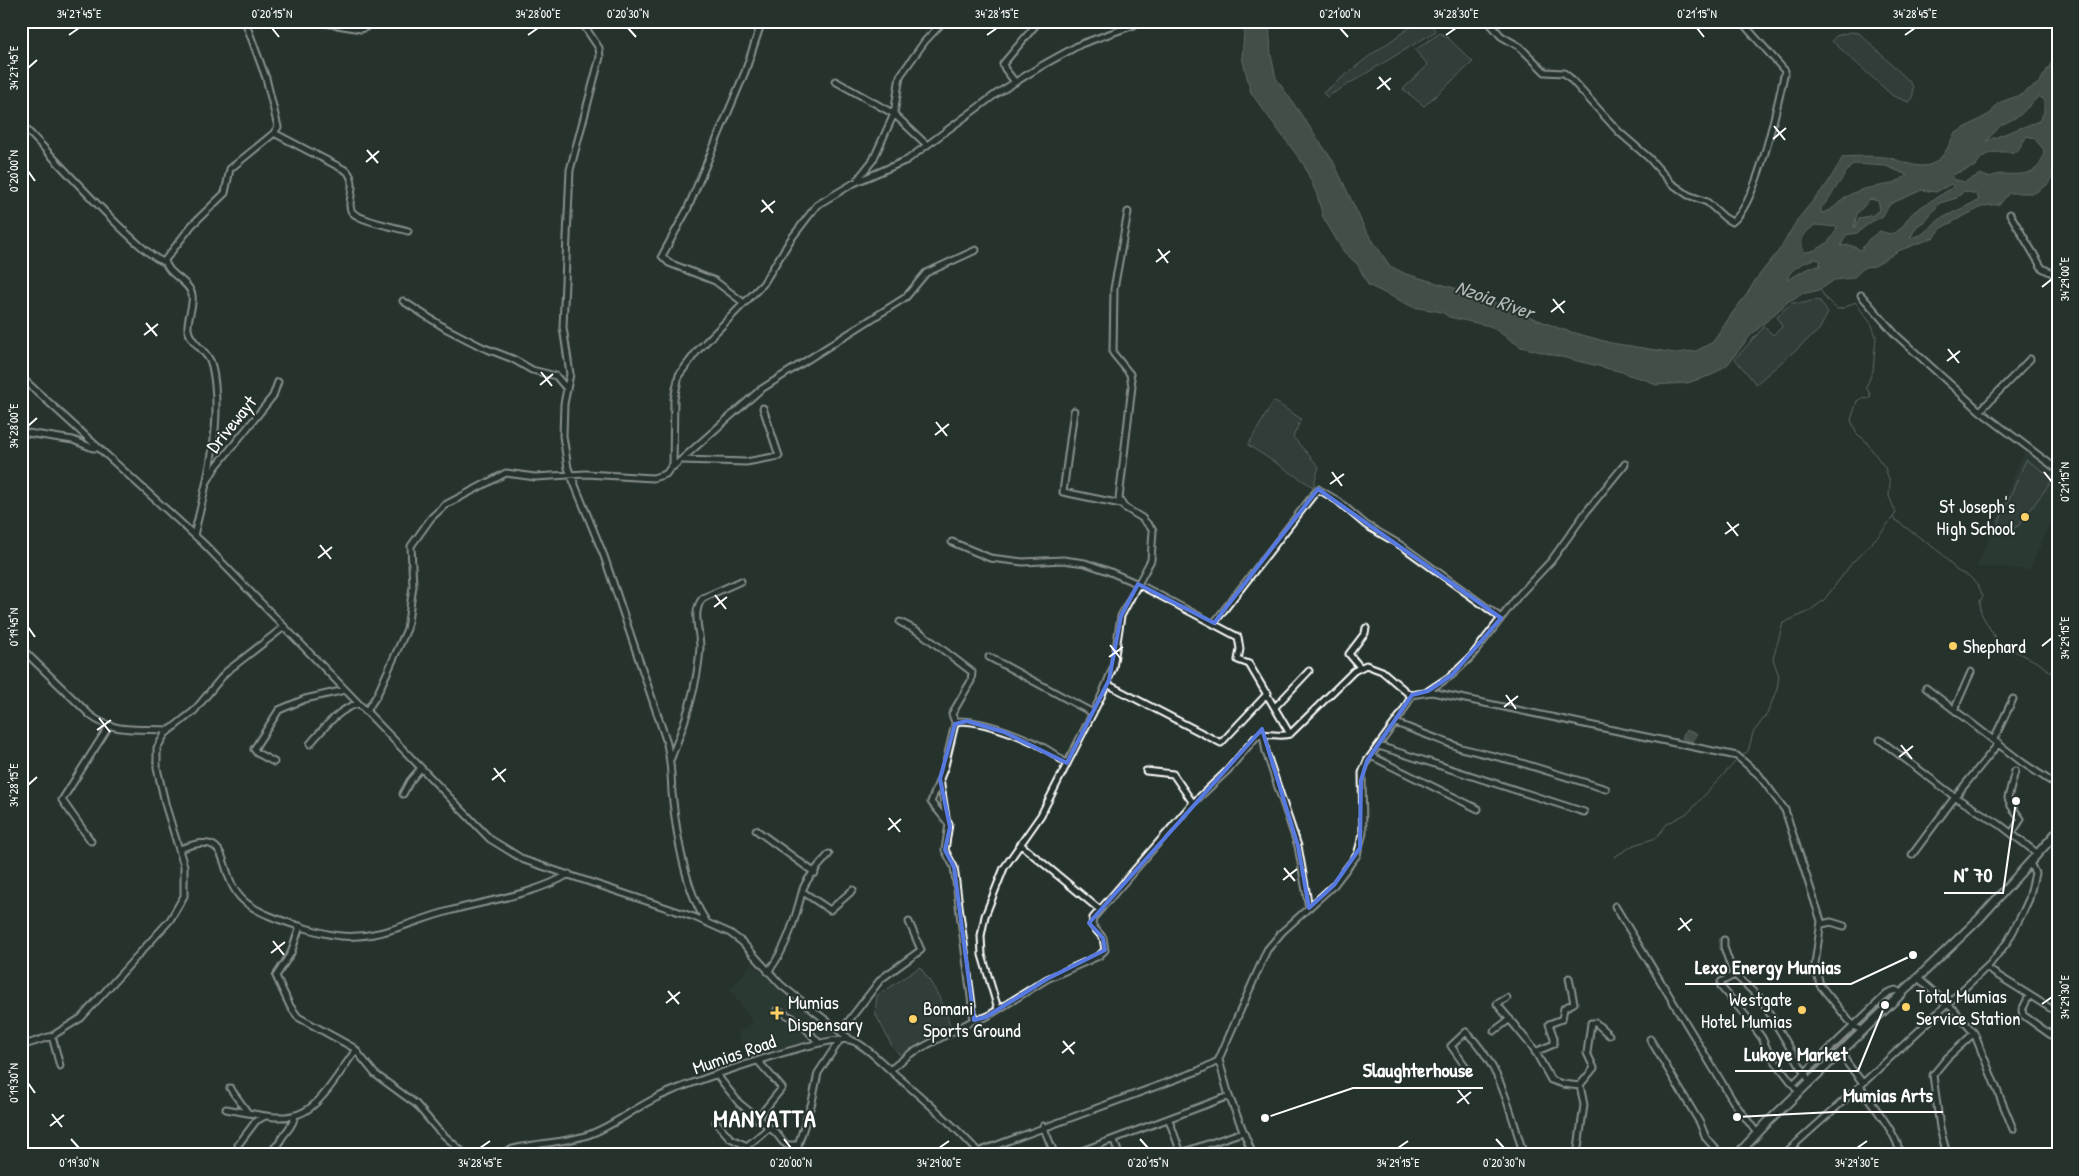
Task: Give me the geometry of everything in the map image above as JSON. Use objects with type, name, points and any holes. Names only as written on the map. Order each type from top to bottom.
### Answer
[{"type":"highway","points":[[1737,1155],[1799,1092],[1979,919],[2058,831]]},
{"type":"street","points":[[165,262],[166,256],[180,238],[225,193],[230,169],[274,133],[279,125],[245,21]]},
{"type":"street","points":[[313,21],[362,29],[366,27],[368,21]]},
{"type":"street","points":[[581,21],[599,48],[600,57],[570,170],[563,315],[565,348],[569,371],[563,436],[570,474],[618,596],[651,690],[671,759],[675,812],[690,888],[706,922]]},
{"type":"street","points":[[744,303],[715,281],[669,263],[662,256],[687,210],[744,72],[762,21]]},
{"type":"street","points":[[854,183],[870,165],[894,114],[900,76],[925,41],[944,21]]},
{"type":"street","points":[[1015,82],[1003,64],[1039,21]]},
{"type":"street","points":[[1488,21],[1501,36],[1520,47],[1545,72],[1551,74],[1562,72],[1569,77],[1619,132],[1675,186],[1707,202],[1732,222],[1741,212],[1762,161],[1786,71],[1747,28],[1747,21]]},
{"type":"street","points":[[672,467],[674,399],[679,375],[698,350],[763,284],[791,239],[816,205],[854,183],[898,165],[1015,82],[1081,44],[1134,25]]},
{"type":"street","points":[[835,81],[894,114],[927,144]]},
{"type":"street","points":[[21,124],[89,196],[139,245],[158,261],[165,262],[191,291],[189,331],[191,337],[209,357],[214,374],[216,410],[205,485],[194,535]]},
{"type":"street","points":[[274,133],[346,171],[353,183],[351,208],[354,213],[363,218],[408,231]]},
{"type":"street","points":[[1121,504],[1118,496],[1132,380],[1129,371],[1113,353],[1112,344],[1114,289],[1128,212]]},
{"type":"street","points":[[2010,214],[2042,268],[2058,276]]},
{"type":"street","points":[[366,712],[377,695],[405,635],[410,618],[413,586],[409,550],[414,540],[431,518],[457,497],[506,473],[535,477],[570,474],[653,478],[666,474],[760,390],[906,297],[922,276],[930,270],[976,250]]},
{"type":"street","points":[[1861,295],[1896,335],[1980,412],[2058,470]]},
{"type":"street","points":[[403,301],[445,328],[482,347],[513,359],[532,370],[556,376],[567,389]]},
{"type":"street","points":[[1980,412],[2030,359]]},
{"type":"street","points":[[21,377],[194,535],[483,834],[499,846],[524,860],[706,922],[736,937],[768,972],[792,994],[890,1070],[945,1117],[980,1153],[1043,1126],[1198,1071],[1219,1060]]},
{"type":"street","name":"Drivewayt","points":[[205,485],[216,468],[273,396],[278,382]]},
{"type":"street","points":[[682,460],[746,462],[779,456],[763,408]]},
{"type":"street","points":[[998,1009],[982,955],[981,936],[996,885],[1004,868],[1042,815],[1107,684],[1113,668],[1121,616],[1151,560],[1154,534],[1147,522],[1121,504],[1063,492],[1074,411]]},
{"type":"street","points":[[21,432],[73,440],[93,448],[100,448]]},
{"type":"street","points":[[890,1070],[910,1054],[974,1020],[986,1017],[1047,979],[1099,956],[1106,950],[1103,938],[1091,922],[1193,803],[1228,770],[1254,738],[1263,734],[1282,736],[1290,734],[1342,682],[1360,667],[1369,665],[1375,667],[1406,693],[1412,695],[1428,691],[1452,675],[1465,664],[1519,595],[1551,561],[1586,512],[1625,464]]},
{"type":"street","points":[[1214,623],[1318,489],[1338,501],[1366,525],[1402,546],[1501,618]]},
{"type":"street","points":[[952,542],[990,558],[1023,562],[1063,560],[1085,563],[1138,584],[1214,623],[1238,637],[1240,649],[1238,660],[1249,664],[1276,706],[1290,734]]},
{"type":"street","points":[[671,759],[691,698],[700,650],[697,616],[699,603],[703,598],[741,581]]},
{"type":"street","points":[[900,622],[921,633],[972,672],[971,680],[952,716],[955,722],[932,803],[946,818]]},
{"type":"street","points":[[21,1046],[52,1036],[71,1026],[91,1008],[175,913],[184,896],[185,883],[180,849],[169,820],[156,759],[160,742],[169,730],[194,710],[226,672],[284,627]]},
{"type":"street","points":[[1360,667],[1349,654],[1365,633],[1366,628]]},
{"type":"street","points":[[21,648],[90,715],[109,726],[120,729],[169,730]]},
{"type":"street","points":[[989,657],[1093,713]]},
{"type":"street","points":[[1276,706],[1309,671]]},
{"type":"street","points":[[1955,708],[1971,672]]},
{"type":"street","points":[[1107,684],[1221,743],[1268,693]]},
{"type":"street","points":[[1926,688],[1955,708],[2023,763],[2058,786]]},
{"type":"street","points":[[274,762],[257,754],[254,749],[279,710],[305,699],[345,690]]},
{"type":"street","points":[[1428,691],[1737,756],[1759,775],[1785,810],[1812,886],[1822,924],[1816,964],[1820,984],[1852,1028],[1860,1034]]},
{"type":"street","points":[[1253,1155],[1229,1096],[1219,1060],[1262,959],[1277,937],[1338,881],[1360,848],[1363,833],[1360,780],[1364,767],[1396,723],[1412,695]]},
{"type":"street","points":[[1994,739],[2013,699]]},
{"type":"street","points":[[310,744],[328,724],[352,705],[358,704]]},
{"type":"street","points":[[955,722],[967,721],[1004,732],[1051,752],[1066,764]]},
{"type":"street","points":[[1396,723],[1461,748],[1515,761],[1606,789]]},
{"type":"street","points":[[91,841],[62,800],[109,726]]},
{"type":"street","points":[[1263,734],[1266,752],[1298,846],[1309,908]]},
{"type":"street","points":[[1880,740],[1955,797],[2012,833],[2038,854]]},
{"type":"street","points":[[1912,855],[1955,797],[1999,743]]},
{"type":"street","points":[[1379,746],[1584,812]]},
{"type":"street","points":[[1371,756],[1478,809]]},
{"type":"street","points":[[403,794],[410,781],[420,769]]},
{"type":"street","points":[[1146,771],[1173,774],[1193,803]]},
{"type":"street","points":[[2012,833],[2022,819],[2011,806],[2008,798],[2014,771]]},
{"type":"street","points":[[940,779],[946,818],[950,830],[945,850],[954,868],[974,1020]]},
{"type":"street","points":[[756,830],[815,872]]},
{"type":"street","points":[[180,849],[197,842],[211,844],[219,850],[234,888],[245,902],[257,910],[300,926],[338,936],[372,935],[449,911],[522,892],[569,874]]},
{"type":"street","points":[[1021,845],[1100,910]]},
{"type":"street","points":[[768,972],[780,956],[803,892],[829,854]]},
{"type":"street","points":[[1782,1155],[1862,1085],[1986,968],[2008,940],[2029,899],[2035,873],[2030,863]]},
{"type":"street","points":[[803,892],[830,910],[837,906],[853,890]]},
{"type":"street","points":[[1615,906],[1733,1101],[1757,1133]]},
{"type":"street","points":[[841,1031],[881,979],[921,950],[910,922]]},
{"type":"street","points":[[1822,924],[1831,922],[1844,926]]},
{"type":"street","points":[[300,926],[298,939],[276,976],[292,1009],[302,1020],[342,1040],[356,1050],[375,1074],[416,1104],[437,1129],[466,1155]]},
{"type":"street","points":[[1724,940],[1724,947],[1734,975],[1761,999],[1810,1082]]},
{"type":"street","points":[[1986,968],[2058,1013]]},
{"type":"street","points":[[1734,975],[1721,982],[1721,987],[1746,1016],[1762,1038],[1769,1053],[1799,1092]]},
{"type":"street","points":[[1535,1052],[1554,1044],[1549,1024],[1562,1019],[1564,1008],[1574,1002],[1569,978]]},
{"type":"street","points":[[1918,978],[1974,1033],[2013,1129]]},
{"type":"street","points":[[1793,1084],[1871,1008],[1893,990],[1902,994]]},
{"type":"street","points":[[2029,996],[2022,1010],[2024,1015],[2058,1040]]},
{"type":"street","points":[[1506,998],[1497,1004],[1535,1052],[1553,1081],[1580,1086]]},
{"type":"street","points":[[1871,1008],[1880,1015]]},
{"type":"street","points":[[777,1010],[799,1021],[819,1043]]},
{"type":"street","points":[[1494,1031],[1510,1019]]},
{"type":"street","points":[[1577,1155],[1584,1105],[1580,1086],[1594,1068],[1588,1056],[1591,1023],[1597,1024],[1609,1035]]},
{"type":"street","points":[[1466,1067],[1451,1046],[1466,1032],[1498,1075],[1516,1124],[1524,1155]]},
{"type":"street","points":[[1948,1155],[1940,1128],[1932,1075],[1974,1033]]},
{"type":"street","points":[[52,1036],[60,1066]]},
{"type":"street","points":[[1650,1039],[1700,1123],[1706,1138],[1722,1155]]},
{"type":"street","points":[[791,1155],[810,1109],[818,1073],[840,1040]]},
{"type":"street","name":"Mumias Road","points":[[496,1155],[511,1149],[565,1141],[590,1134],[614,1123],[660,1096],[758,1061],[819,1043],[852,1040]]},
{"type":"street","points":[[1839,1041],[1845,1049],[1847,1063],[1899,1149],[1898,1155]]},
{"type":"street","points":[[226,1109],[266,1116],[295,1115],[307,1111],[317,1101],[356,1050]]},
{"type":"street","points":[[1830,1050],[1836,1058]]},
{"type":"street","points":[[757,1119],[782,1088],[758,1061]]},
{"type":"street","points":[[1817,1062],[1824,1069]]},
{"type":"street","points":[[717,1075],[734,1098],[776,1133],[787,1146],[796,1145]]},
{"type":"street","points":[[230,1088],[248,1113]]},
{"type":"street","points":[[1072,1155],[1229,1096]]},
{"type":"street","points":[[277,1155],[280,1137],[294,1122],[295,1115]]},
{"type":"street","points":[[238,1145],[256,1121],[266,1116]]},
{"type":"street","points":[[1169,1120],[1178,1154],[1243,1132]]},
{"type":"street","points":[[716,1122],[730,1138],[747,1146],[769,1128]]},
{"type":"street","points":[[1043,1126],[1055,1155]]},
{"type":"street","points":[[1114,1140],[1119,1155]]},
{"type":"street","points":[[268,1155],[278,1145]]},
{"type":"street","points":[[796,1145],[801,1155]]},
{"type":"highlighted area","points":[[1318,489],[1501,618],[1452,675],[1428,691],[1412,695],[1367,761],[1361,780],[1360,848],[1334,885],[1309,908],[1298,846],[1262,729],[1089,923],[1103,938],[1105,950],[1047,979],[986,1017],[974,1020],[954,867],[945,850],[950,827],[940,779],[955,724],[967,721],[1004,732],[1067,763],[1109,680],[1121,616],[1138,584],[1214,623]]},
{"type":"shaded area","points":[[1245,21],[1269,21],[1271,55],[1276,78],[1333,161],[1365,229],[1390,266],[1406,274],[1468,292],[1561,329],[1611,343],[1675,353],[1696,351],[1713,342],[1756,279],[1780,249],[1797,220],[1827,184],[1843,157],[1883,157],[1916,165],[1932,164],[1944,154],[1954,134],[1991,113],[1998,103],[2020,95],[2039,83],[2058,52],[2058,164],[2048,184],[2035,193],[2009,193],[2000,204],[1984,206],[1962,217],[1943,227],[1933,238],[1898,251],[1875,266],[1865,267],[1853,278],[1834,280],[1820,290],[1802,294],[1789,301],[1750,336],[1728,364],[1712,375],[1687,383],[1655,385],[1647,380],[1622,372],[1521,347],[1490,326],[1449,317],[1442,312],[1413,307],[1368,285],[1358,265],[1343,251],[1323,217],[1317,195],[1304,165],[1251,93],[1242,57]],"holes":[[[2039,96],[2044,100],[2044,112],[2039,121],[1986,141],[2000,126],[2020,115]],[[2027,136],[2034,138],[2044,150],[2040,164],[2031,172],[2000,174],[1989,177],[1981,174],[1964,182],[1953,179],[1954,174],[1976,166],[1988,154],[1999,152],[2016,153]],[[1854,164],[1886,166],[1907,175],[1887,185],[1858,191],[1847,196],[1830,210],[1821,213],[1821,208],[1830,198]],[[1951,184],[1953,186],[1915,211],[1896,232],[1890,234],[1880,231],[1869,239],[1861,250],[1850,245],[1841,246],[1846,235],[1857,233],[1871,222],[1882,217],[1890,204],[1922,190],[1936,192]],[[1964,191],[1976,194],[1979,200],[1940,219],[1921,235],[1910,238],[1917,226],[1925,221],[1940,203],[1957,198]],[[1870,199],[1878,201],[1880,209],[1873,215],[1860,218],[1854,228],[1857,214]],[[1815,225],[1837,227],[1829,241],[1820,248],[1805,252],[1802,240]],[[1814,259],[1820,260],[1820,266],[1810,267],[1788,280],[1790,273]]]},
{"type":"shaded area","points":[[1419,21],[1428,21],[1436,31],[1327,97],[1323,93],[1368,57]]},
{"type":"shaded area","points":[[1850,32],[1859,33],[1909,81],[1913,87],[1913,98],[1909,102],[1893,96],[1832,41],[1836,36]]},
{"type":"shaded area","points":[[1440,33],[1447,37],[1473,62],[1424,106],[1403,89],[1428,65],[1415,50]]},
{"type":"shaded area","points":[[1815,300],[1820,301],[1828,313],[1819,330],[1756,384],[1735,359],[1764,327],[1773,335],[1782,327],[1777,316],[1792,303],[1804,303]]},
{"type":"shaded area","points":[[1274,401],[1301,419],[1293,437],[1319,467],[1313,487],[1248,445]]},
{"type":"shaded area","name":"St Joseph's High School","points":[[2025,450],[2058,472],[2058,507],[2029,570],[1977,567]]},
{"type":"shaded area","points":[[2026,460],[2054,478],[2018,526],[2010,530],[1997,526]]},
{"type":"shaded area","points":[[1686,730],[1697,734],[1693,742],[1682,738]]},
{"type":"shaded area","name":"Mumias Dispensary","points":[[752,963],[794,1002],[836,1034],[751,1060],[737,1033],[753,1023],[730,990]]},
{"type":"shaded area","name":"Bomani Sports Ground","points":[[920,967],[936,991],[944,1008],[948,1017],[951,1036],[904,1059],[892,1046],[875,1013],[877,996]]},
{"type":"waterway","points":[[1741,757],[1748,751],[1753,733],[1767,714],[1777,689],[1779,676],[1773,659],[1783,623],[1808,612],[1824,600],[1852,563],[1881,533],[1896,513],[1889,496],[1890,482],[1885,468],[1864,439],[1857,434],[1851,420],[1857,401],[1862,398],[1868,399],[1871,396],[1866,387],[1873,371],[1876,336],[1872,325],[1855,302],[1844,308],[1837,309],[1826,299],[1819,288]]},
{"type":"waterway","points":[[1893,518],[1941,553],[1957,571],[1969,576],[1978,585],[1983,596],[1980,601],[1981,613],[1998,643],[2039,663],[2058,678]]},
{"type":"waterway","points":[[1614,857],[1634,845],[1656,838],[1667,824],[1689,812],[1736,761]]},
{"type":"place","name":"St Joseph's High School","points":[[2025,517]]},
{"type":"place","name":"Shephard","points":[[1953,646]]},
{"type":"place","name":"N° 70","points":[[2016,801]]},
{"type":"place","name":"Lexo Energy Mumias","points":[[1913,955]]},
{"type":"place","name":"Lukoye Market","points":[[1885,1005]]},
{"type":"place","name":"Total Mumias Service Station","points":[[1906,1007]]},
{"type":"place","name":"Westgate Hotel Mumias","points":[[1802,1010]]},
{"type":"place","name":"Mumias Dispensary","points":[[777,1013]]},
{"type":"place","name":"Bomani Sports Ground","points":[[913,1019]]},
{"type":"place","name":"Mumias Arts","points":[[1737,1117]]},
{"type":"place","name":"Slaughterhouse","points":[[1265,1118]]},
{"type":"district","name":"MANYATTA","points":[[765,1118]]},
{"type":"water label","name":"Nzoia River","points":[[1495,299]]}]
